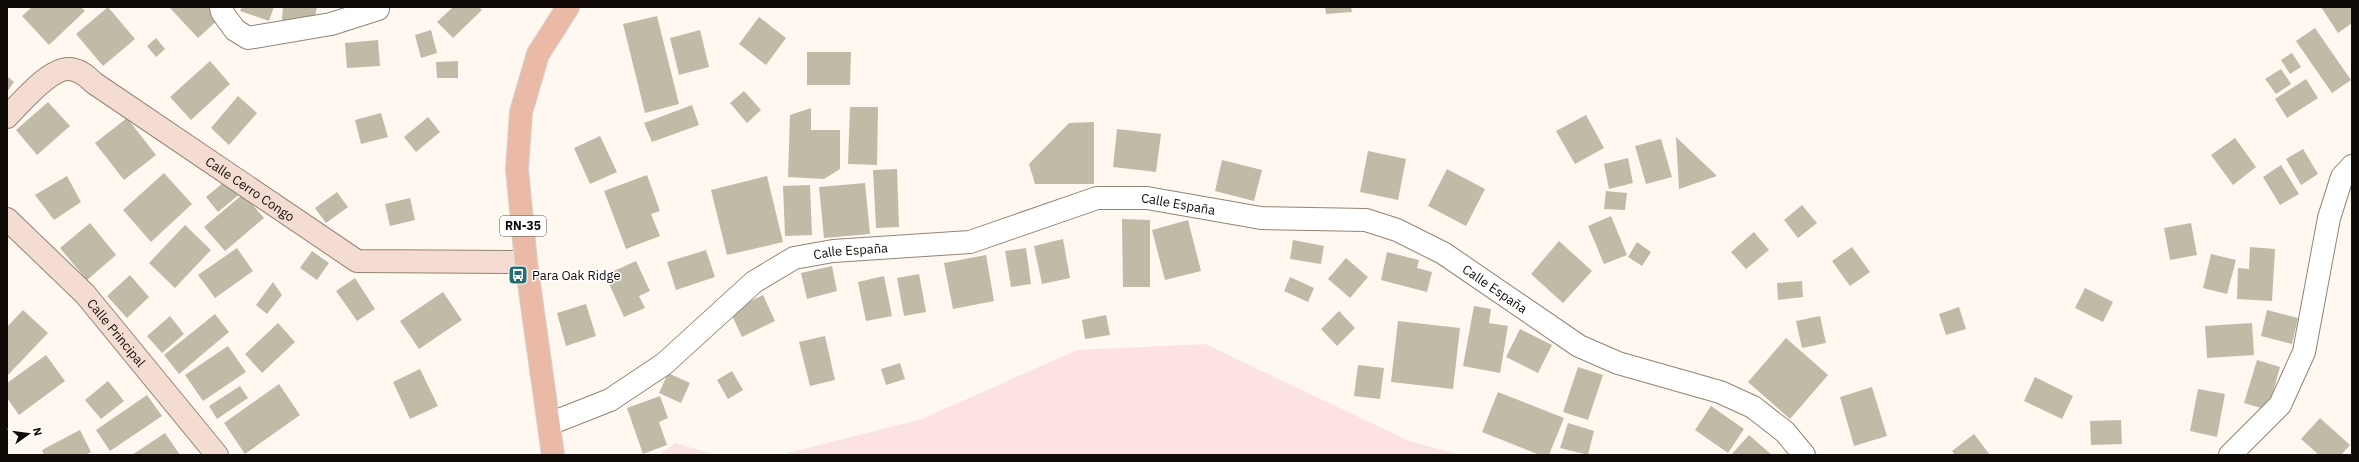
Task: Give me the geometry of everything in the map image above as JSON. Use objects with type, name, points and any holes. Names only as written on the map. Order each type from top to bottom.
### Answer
[{"type":"main road","name":"RN-35","points":[[553,455],[526,262],[517,168],[521,112],[538,54],[568,7]]},
{"type":"street","points":[[221,7],[222,12],[235,30],[248,38],[331,24],[378,9]]},
{"type":"street","name":"Calle Cerro Congo","points":[[7,117],[48,77],[59,71],[70,69],[83,73],[94,83],[357,261],[526,262]]},
{"type":"street","points":[[2230,455],[2280,405],[2304,352],[2329,218],[2342,177],[2352,166]]},
{"type":"street","name":"Calle España","points":[[549,424],[610,400],[664,364],[754,282],[794,258],[833,251],[970,242],[1097,198],[1147,198],[1261,218],[1366,220],[1397,230],[1444,254],[1579,346],[1618,362],[1720,392],[1753,407],[1785,432],[1804,455]]},
{"type":"street","name":"Calle Principal","points":[[7,219],[85,294],[164,387],[217,455]]},
{"type":"shaded area","points":[[1205,344],[1409,441],[1460,455],[780,455],[922,419],[1077,350]]},
{"type":"shaded area","points":[[675,443],[716,455],[659,455]]},
{"type":"building","points":[[32,7],[81,7],[85,11],[49,45],[22,16]]},
{"type":"building","points":[[108,7],[135,39],[103,66],[76,34]]},
{"type":"building","points":[[169,7],[210,7],[220,18],[198,38]]},
{"type":"building","points":[[242,7],[274,7],[269,21],[240,11]]},
{"type":"building","points":[[283,7],[317,7],[314,22],[286,25],[282,19]]},
{"type":"building","points":[[453,7],[479,7],[482,10],[453,38],[437,22]]},
{"type":"building","points":[[1325,7],[1351,7],[1352,12],[1326,14]]},
{"type":"building","points":[[2321,7],[2351,7],[2352,23],[2338,33]]},
{"type":"building","points":[[657,16],[679,104],[645,113],[623,24]]},
{"type":"building","points":[[759,17],[786,38],[766,65],[739,44]]},
{"type":"building","points":[[2315,28],[2351,80],[2332,93],[2296,41]]},
{"type":"building","points":[[431,30],[437,53],[421,58],[415,35]]},
{"type":"building","points":[[700,30],[709,67],[679,75],[670,38]]},
{"type":"building","points":[[156,38],[165,49],[156,57],[147,46]]},
{"type":"building","points":[[378,40],[380,66],[347,68],[345,43]]},
{"type":"building","points":[[807,52],[851,52],[850,85],[807,85]]},
{"type":"building","points":[[2292,53],[2301,67],[2290,74],[2281,60]]},
{"type":"building","points":[[210,61],[230,84],[191,120],[170,97]]},
{"type":"building","points":[[458,61],[458,78],[437,78],[436,62]]},
{"type":"building","points":[[2281,69],[2291,84],[2276,94],[2265,79]]},
{"type":"building","points":[[7,76],[14,82],[7,92]]},
{"type":"building","points":[[2306,79],[2318,98],[2287,118],[2275,99]]},
{"type":"building","points":[[744,91],[761,110],[747,123],[730,103]]},
{"type":"building","points":[[238,96],[257,113],[229,145],[211,128]]},
{"type":"building","points":[[48,102],[70,126],[37,155],[16,130]]},
{"type":"building","points":[[692,105],[699,125],[652,142],[644,123]]},
{"type":"building","points":[[850,107],[878,107],[877,165],[848,164]]},
{"type":"building","points":[[811,108],[811,130],[840,130],[840,169],[824,179],[788,177],[790,115]]},
{"type":"building","points":[[381,113],[388,137],[361,144],[355,120]]},
{"type":"building","points":[[1586,115],[1604,148],[1575,164],[1556,131]]},
{"type":"building","points":[[428,117],[440,132],[416,152],[404,137]]},
{"type":"building","points":[[127,118],[156,155],[124,180],[95,143]]},
{"type":"building","points":[[1094,122],[1094,184],[1035,184],[1029,164],[1069,123]]},
{"type":"building","points":[[1117,129],[1161,134],[1156,172],[1113,167]]},
{"type":"building","points":[[600,136],[617,172],[590,184],[574,148]]},
{"type":"building","points":[[1676,137],[1717,176],[1679,189]]},
{"type":"building","points":[[2235,138],[2256,167],[2233,185],[2211,155]]},
{"type":"building","points":[[1661,139],[1672,177],[1646,184],[1635,146]]},
{"type":"building","points":[[2303,149],[2318,174],[2301,185],[2286,159]]},
{"type":"building","points":[[1368,151],[1406,159],[1398,200],[1360,192]]},
{"type":"building","points":[[1628,158],[1633,183],[1609,189],[1604,164]]},
{"type":"building","points":[[1222,160],[1262,170],[1254,201],[1215,191]]},
{"type":"building","points":[[2281,165],[2299,194],[2280,205],[2263,177]]},
{"type":"building","points":[[897,169],[899,227],[876,228],[873,170]]},
{"type":"building","points":[[1447,169],[1485,189],[1466,226],[1428,206]]},
{"type":"building","points":[[164,173],[192,204],[151,242],[123,210]]},
{"type":"building","points":[[647,175],[660,211],[651,214],[660,236],[626,249],[604,191]]},
{"type":"building","points":[[67,176],[81,202],[54,220],[35,195]]},
{"type":"building","points":[[767,176],[783,242],[727,255],[711,190]]},
{"type":"building","points":[[229,178],[241,193],[218,212],[206,197]]},
{"type":"building","points":[[865,183],[870,234],[824,238],[819,187]]},
{"type":"building","points":[[810,185],[812,235],[785,236],[783,186]]},
{"type":"building","points":[[1606,191],[1627,193],[1625,210],[1604,209]]},
{"type":"building","points":[[337,192],[348,207],[326,223],[315,208]]},
{"type":"building","points":[[243,194],[264,218],[225,251],[204,227]]},
{"type":"building","points":[[410,198],[415,220],[390,226],[385,204]]},
{"type":"building","points":[[1802,205],[1817,223],[1798,238],[1784,220]]},
{"type":"building","points":[[1611,216],[1627,255],[1604,264],[1588,226]]},
{"type":"building","points":[[1122,219],[1150,220],[1150,287],[1123,287]]},
{"type":"building","points":[[1188,220],[1201,271],[1165,280],[1152,230]]},
{"type":"building","points":[[90,223],[116,255],[87,280],[60,248]]},
{"type":"building","points":[[2191,223],[2197,255],[2170,260],[2164,228]]},
{"type":"building","points":[[185,225],[211,250],[175,288],[149,263]]},
{"type":"building","points":[[1754,232],[1769,250],[1746,269],[1731,252]]},
{"type":"building","points":[[1063,239],[1070,278],[1042,284],[1034,246]]},
{"type":"building","points":[[1293,240],[1324,246],[1321,264],[1290,259]]},
{"type":"building","points":[[1559,241],[1592,271],[1563,303],[1531,274]]},
{"type":"building","points":[[1637,242],[1651,252],[1642,266],[1628,257]]},
{"type":"building","points":[[1852,247],[1870,272],[1850,286],[1832,261]]},
{"type":"building","points":[[2250,247],[2275,249],[2272,301],[2237,299],[2238,268],[2249,269]]},
{"type":"building","points":[[237,248],[253,271],[215,298],[198,275]]},
{"type":"building","points":[[1026,248],[1031,284],[1011,287],[1005,251]]},
{"type":"building","points":[[706,250],[715,277],[676,290],[667,262]]},
{"type":"building","points":[[312,251],[329,263],[317,280],[300,268]]},
{"type":"building","points":[[1387,252],[1419,260],[1417,268],[1432,272],[1427,292],[1381,280]]},
{"type":"building","points":[[2211,254],[2236,260],[2227,294],[2203,288]]},
{"type":"building","points":[[986,255],[994,301],[953,309],[944,263]]},
{"type":"building","points":[[1346,258],[1368,277],[1350,298],[1328,279]]},
{"type":"building","points":[[636,261],[650,291],[639,296],[645,308],[624,317],[605,275]]},
{"type":"building","points":[[832,266],[837,291],[807,299],[801,273]]},
{"type":"building","points":[[919,274],[926,312],[904,316],[897,278]]},
{"type":"building","points":[[130,275],[149,297],[127,318],[107,296]]},
{"type":"building","points":[[884,276],[892,316],[866,321],[858,282]]},
{"type":"building","points":[[1290,277],[1314,288],[1308,302],[1284,291]]},
{"type":"building","points":[[355,278],[375,309],[357,321],[336,291]]},
{"type":"building","points":[[1802,281],[1803,297],[1778,300],[1777,283]]},
{"type":"building","points":[[273,282],[282,295],[267,314],[256,305]]},
{"type":"building","points":[[2085,288],[2113,302],[2103,322],[2075,308]]},
{"type":"building","points":[[443,292],[462,320],[419,349],[400,321]]},
{"type":"building","points":[[763,295],[775,321],[742,337],[730,311]]},
{"type":"building","points":[[586,304],[596,336],[566,346],[557,313]]},
{"type":"building","points":[[1474,306],[1491,309],[1489,323],[1508,326],[1500,373],[1463,366]]},
{"type":"building","points":[[1959,307],[1966,329],[1946,335],[1939,314]]},
{"type":"building","points":[[23,310],[48,333],[7,376],[7,327]]},
{"type":"building","points":[[2267,310],[2298,318],[2292,344],[2261,336]]},
{"type":"building","points":[[1339,311],[1355,328],[1337,346],[1321,329]]},
{"type":"building","points":[[215,314],[229,332],[179,374],[164,355]]},
{"type":"building","points":[[1106,315],[1110,335],[1085,339],[1082,320]]},
{"type":"building","points":[[170,316],[184,334],[162,353],[147,336]]},
{"type":"building","points":[[1820,316],[1826,343],[1802,348],[1796,321]]},
{"type":"building","points":[[1398,321],[1460,328],[1453,389],[1391,382]]},
{"type":"building","points":[[278,323],[295,342],[262,373],[245,354]]},
{"type":"building","points":[[2252,323],[2254,355],[2207,358],[2205,326]]},
{"type":"building","points":[[1520,329],[1552,345],[1538,373],[1506,357]]},
{"type":"building","points":[[825,336],[835,380],[810,386],[799,342]]},
{"type":"building","points":[[1786,338],[1828,375],[1790,419],[1748,382]]},
{"type":"building","points":[[228,346],[246,372],[203,401],[185,375]]},
{"type":"building","points":[[46,355],[65,381],[19,415],[7,398],[7,383]]},
{"type":"building","points":[[2257,360],[2280,367],[2268,410],[2244,403]]},
{"type":"building","points":[[900,363],[905,379],[886,385],[881,369]]},
{"type":"building","points":[[1358,365],[1384,368],[1380,399],[1354,396]]},
{"type":"building","points":[[1578,367],[1603,375],[1588,420],[1563,412]]},
{"type":"building","points":[[420,369],[438,406],[410,419],[393,382]]},
{"type":"building","points":[[732,371],[743,390],[728,399],[717,380]]},
{"type":"building","points":[[668,373],[690,383],[681,403],[659,393]]},
{"type":"building","points":[[2035,377],[2073,396],[2062,419],[2024,401]]},
{"type":"building","points":[[108,381],[124,401],[101,419],[85,400]]},
{"type":"building","points":[[279,384],[300,415],[245,454],[224,423]]},
{"type":"building","points":[[240,386],[248,398],[217,419],[209,406]]},
{"type":"building","points":[[1872,387],[1887,436],[1854,446],[1840,397]]},
{"type":"building","points":[[2198,389],[2225,394],[2217,437],[2190,431]]},
{"type":"building","points":[[1498,392],[1564,418],[1549,455],[1540,455],[1482,432]]},
{"type":"building","points":[[147,395],[162,416],[110,451],[96,430]]},
{"type":"building","points":[[660,396],[668,418],[659,422],[667,445],[643,454],[627,408]]},
{"type":"building","points":[[1711,406],[1744,429],[1728,453],[1695,430]]},
{"type":"building","points":[[2320,418],[2350,445],[2341,455],[2319,455],[2301,439]]},
{"type":"building","points":[[2121,420],[2122,444],[2091,445],[2090,421]]},
{"type":"building","points":[[1568,423],[1594,431],[1588,455],[1560,448]]},
{"type":"building","points":[[80,430],[91,452],[86,455],[44,455],[42,450]]},
{"type":"building","points":[[165,433],[180,455],[132,455]]},
{"type":"building","points":[[1974,434],[1990,455],[1955,455],[1952,451]]},
{"type":"building","points":[[1749,435],[1772,455],[1731,455]]},
{"type":"place","name":"Para Oak Ridge","points":[[518,275]]}]
